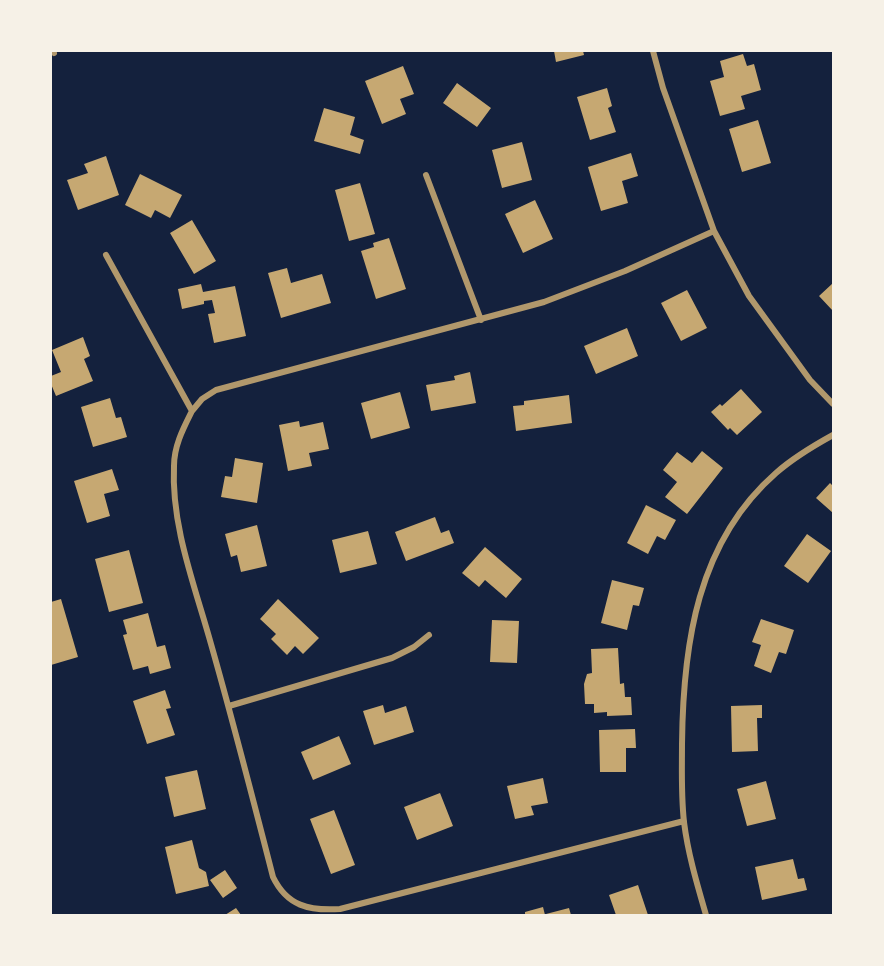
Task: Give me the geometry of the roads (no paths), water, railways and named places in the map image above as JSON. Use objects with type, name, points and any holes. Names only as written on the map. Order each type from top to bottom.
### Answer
[{"type":"street","points":[[653,51],[663,88],[714,231],[749,296],[810,380],[833,404]]},
{"type":"street","points":[[426,175],[481,320]]},
{"type":"street","points":[[684,821],[340,909],[312,909],[289,900],[280,891],[273,877],[229,706],[178,523],[174,474],[176,449],[182,430],[192,411],[202,399],[216,390],[544,302],[625,271],[714,231]]},
{"type":"street","points":[[106,255],[192,411]]},
{"type":"street","points":[[706,915],[691,860],[682,793],[682,702],[692,623],[705,576],[723,538],[748,503],[775,473],[807,449],[833,435]]},
{"type":"street","points":[[229,706],[392,658],[414,646],[429,634]]}]
